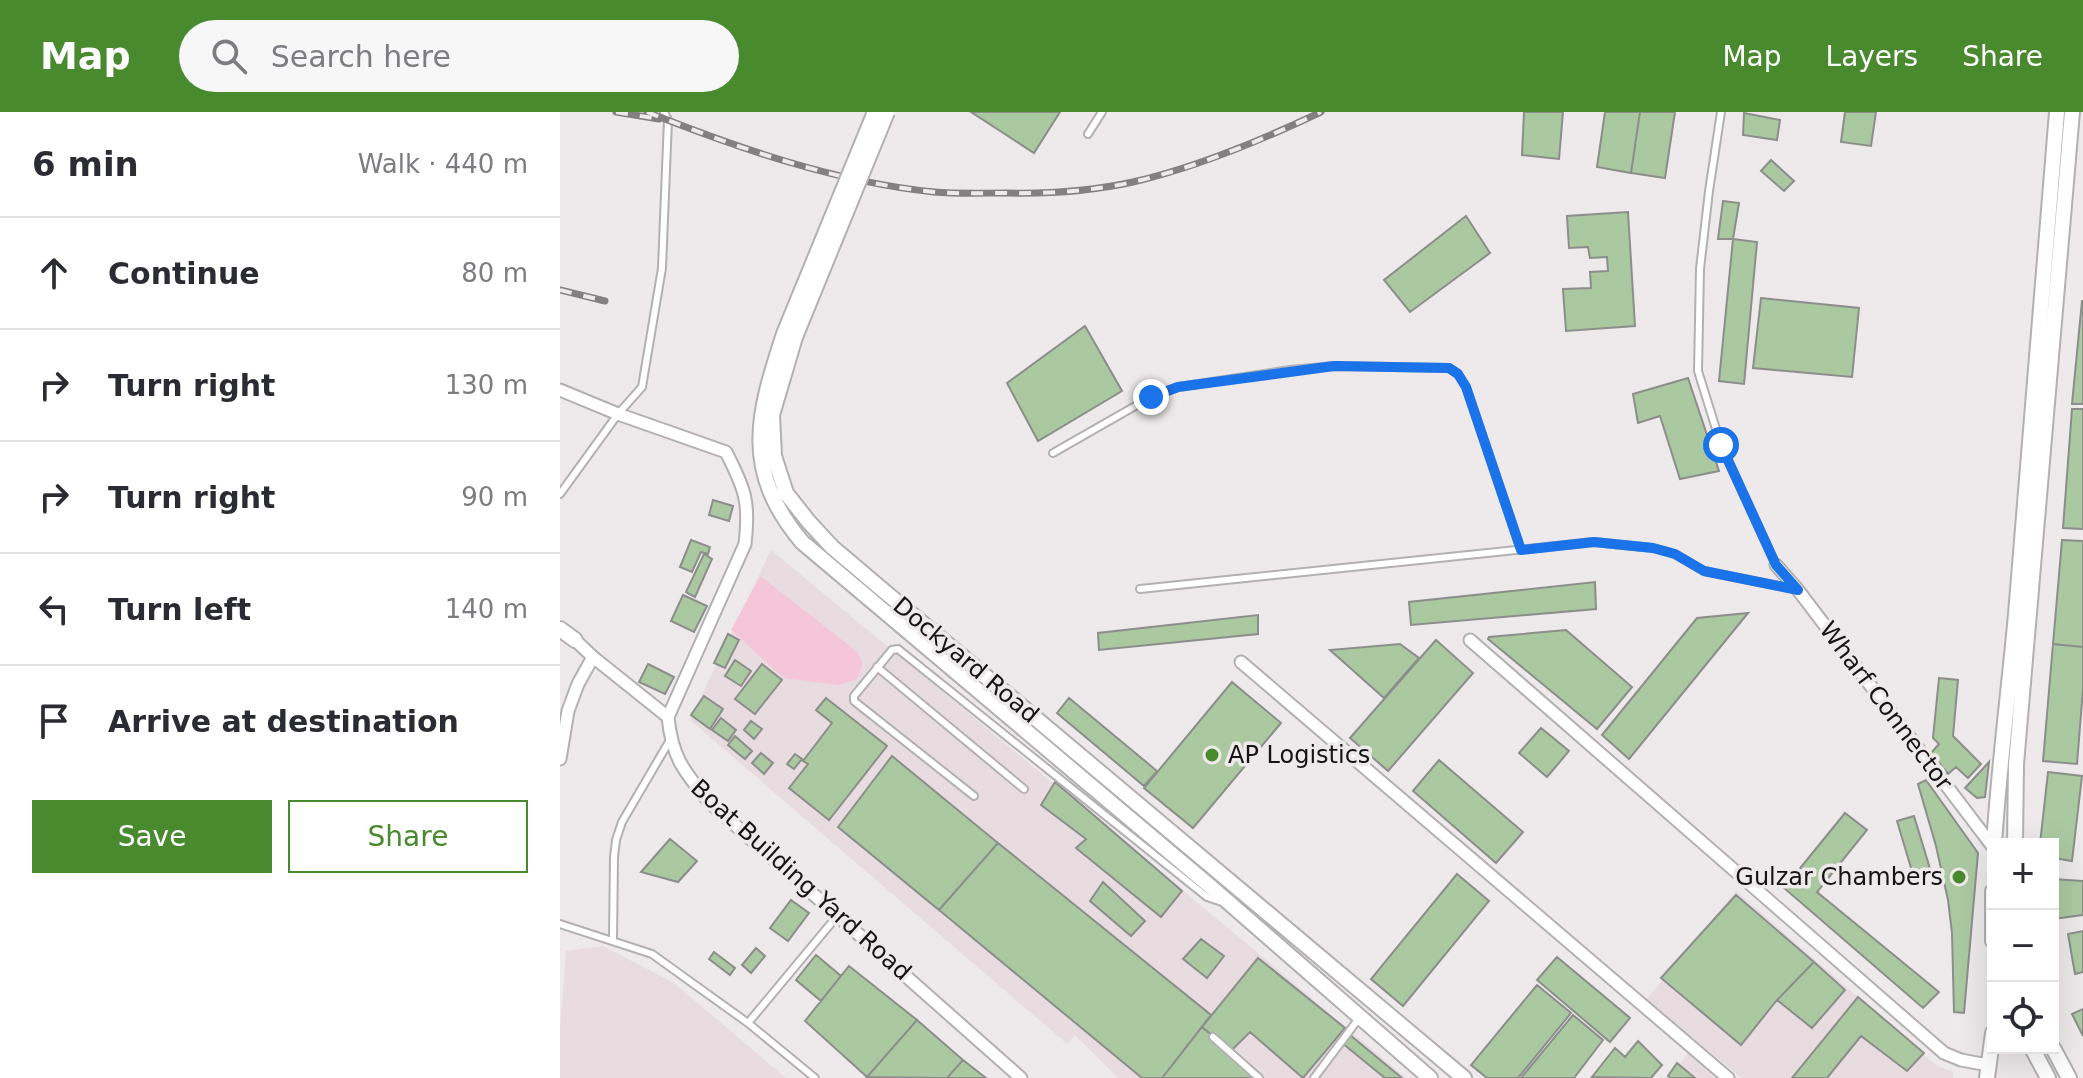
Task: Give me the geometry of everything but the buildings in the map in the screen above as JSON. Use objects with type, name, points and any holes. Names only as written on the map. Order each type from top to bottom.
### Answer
[{"type":"street","name":"Dockyard Road","points":[[875,112],[784,334],[761,415],[761,462],[770,493],[785,521],[802,542],[1211,887],[1430,1078]]},
{"type":"street","name":"Dockyard Road","points":[[887,112],[795,337],[772,415],[774,456],[786,493],[832,547],[1464,1078]]},
{"type":"street","points":[[1995,838],[2057,112]]},
{"type":"street","points":[[2015,838],[2016,764],[2072,112]]},
{"type":"street","name":"Boat Building Yard Road","points":[[560,390],[726,452],[743,485],[748,516],[745,544],[668,717],[670,740],[682,769],[709,802],[1021,1078]]},
{"type":"street","name":"Wharf Connector","points":[[1776,565],[1988,838]]},
{"type":"street","points":[[560,629],[668,717]]},
{"type":"street","points":[[1470,640],[1944,1053],[1987,1071]]},
{"type":"street","points":[[560,759],[568,711],[593,657]]},
{"type":"street","points":[[1241,662],[1728,1078]]},
{"type":"street","points":[[2035,1054],[2048,1078]]},
{"type":"street","points":[[2056,1054],[2069,1078]]},
{"type":"lane","points":[[560,494],[618,414],[642,387],[662,268],[668,120],[664,112]]},
{"type":"lane","points":[[1088,134],[1102,112]]},
{"type":"lane","points":[[1721,112],[1700,269],[1698,371],[1721,445],[1776,565]]},
{"type":"lane","points":[[1053,453],[1151,397],[1178,387],[1334,366],[1449,368],[1458,374],[1466,387],[1521,550]]},
{"type":"lane","points":[[1140,589],[1594,542],[1653,548],[1675,554],[1704,571],[1798,590]]},
{"type":"lane","points":[[974,796],[854,701],[854,696],[892,650],[898,649],[1207,897],[1230,904]]},
{"type":"lane","points":[[877,667],[1024,789]]},
{"type":"lane","points":[[613,940],[616,840],[622,822],[670,740]]},
{"type":"lane","points":[[748,1023],[838,915]]},
{"type":"lane","points":[[560,924],[652,954],[748,1023],[815,1078]]},
{"type":"lane","points":[[1314,1078],[1360,1017]]},
{"type":"lane","points":[[1213,1037],[1259,1078]]},
{"type":"shaded area","points":[[771,550],[1406,1078],[1118,1078],[1075,1035],[1067,1044],[690,720]]},
{"type":"shaded area","points":[[760,576],[856,651],[862,665],[857,679],[839,685],[784,678],[731,630]]},
{"type":"shaded area","points":[[1736,891],[1937,1066],[1953,1072],[1953,1078],[1742,1078],[1646,1000]]},
{"type":"shaded area","points":[[603,946],[674,983],[786,1078],[560,1078],[566,951]]},
{"type":"shaded area","points":[[1689,1052],[1719,1078],[1668,1078]]},
{"type":"railway","points":[[616,112],[659,119]]},
{"type":"railway","points":[[647,112],[716,138],[824,172],[897,187],[970,193],[1070,191],[1133,182],[1229,152],[1321,112]]},
{"type":"railway","points":[[560,290],[605,301]]},
{"type":"place","name":"AP Logistics","points":[[1212,755]]},
{"type":"place","name":"Gulzar Chambers","points":[[1959,877]]},
{"type":"route","points":[[1151,397],[1178,387],[1290,370],[1334,366],[1449,368],[1458,374],[1466,387],[1521,550],[1594,542],[1653,548],[1675,554],[1704,571],[1798,590],[1776,565],[1721,445]]}]
